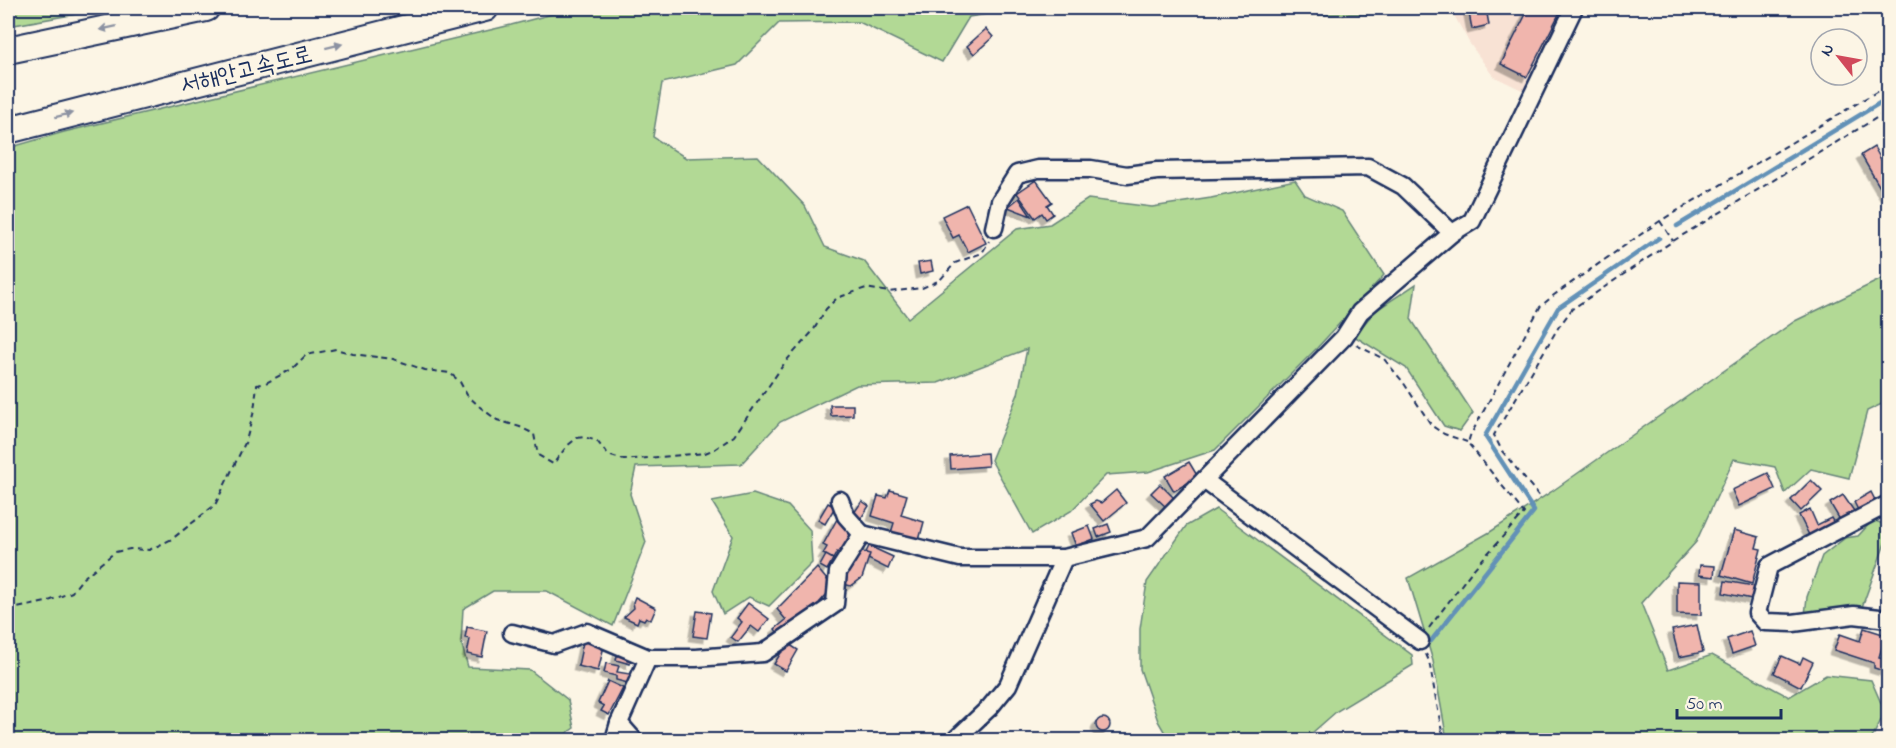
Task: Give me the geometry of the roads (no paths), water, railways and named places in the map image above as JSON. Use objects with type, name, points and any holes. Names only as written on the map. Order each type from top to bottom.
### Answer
[{"type":"highway","points":[[8,50],[206,8]]},
{"type":"highway","name":"서해안고속도로","points":[[8,130],[485,8]]},
{"type":"street","points":[[840,500],[846,516],[862,534],[960,558],[1064,558],[1147,538],[1344,337],[1360,312],[1452,233],[1472,221],[1574,8]]},
{"type":"street","points":[[994,228],[1000,201],[1017,174],[1038,169],[1091,169],[1127,175],[1157,171],[1368,166],[1402,186],[1452,233]]},
{"type":"street","points":[[1204,480],[1420,641]]},
{"type":"street","points":[[1888,504],[1769,567],[1757,613],[1766,622],[1793,623],[1854,615],[1888,620]]},
{"type":"street","points":[[512,633],[554,644],[587,632],[648,658],[696,658],[763,653],[835,604],[838,572],[862,534]]},
{"type":"street","points":[[954,741],[990,707],[1008,685],[1064,558]]},
{"type":"street","points":[[614,741],[619,723],[648,658]]},
{"type":"street","points":[[619,723],[634,741]]},
{"type":"waterway","points":[[1677,226],[1888,98]]},
{"type":"waterway","points":[[1431,641],[1534,511],[1485,436],[1558,308],[1659,238]]}]
